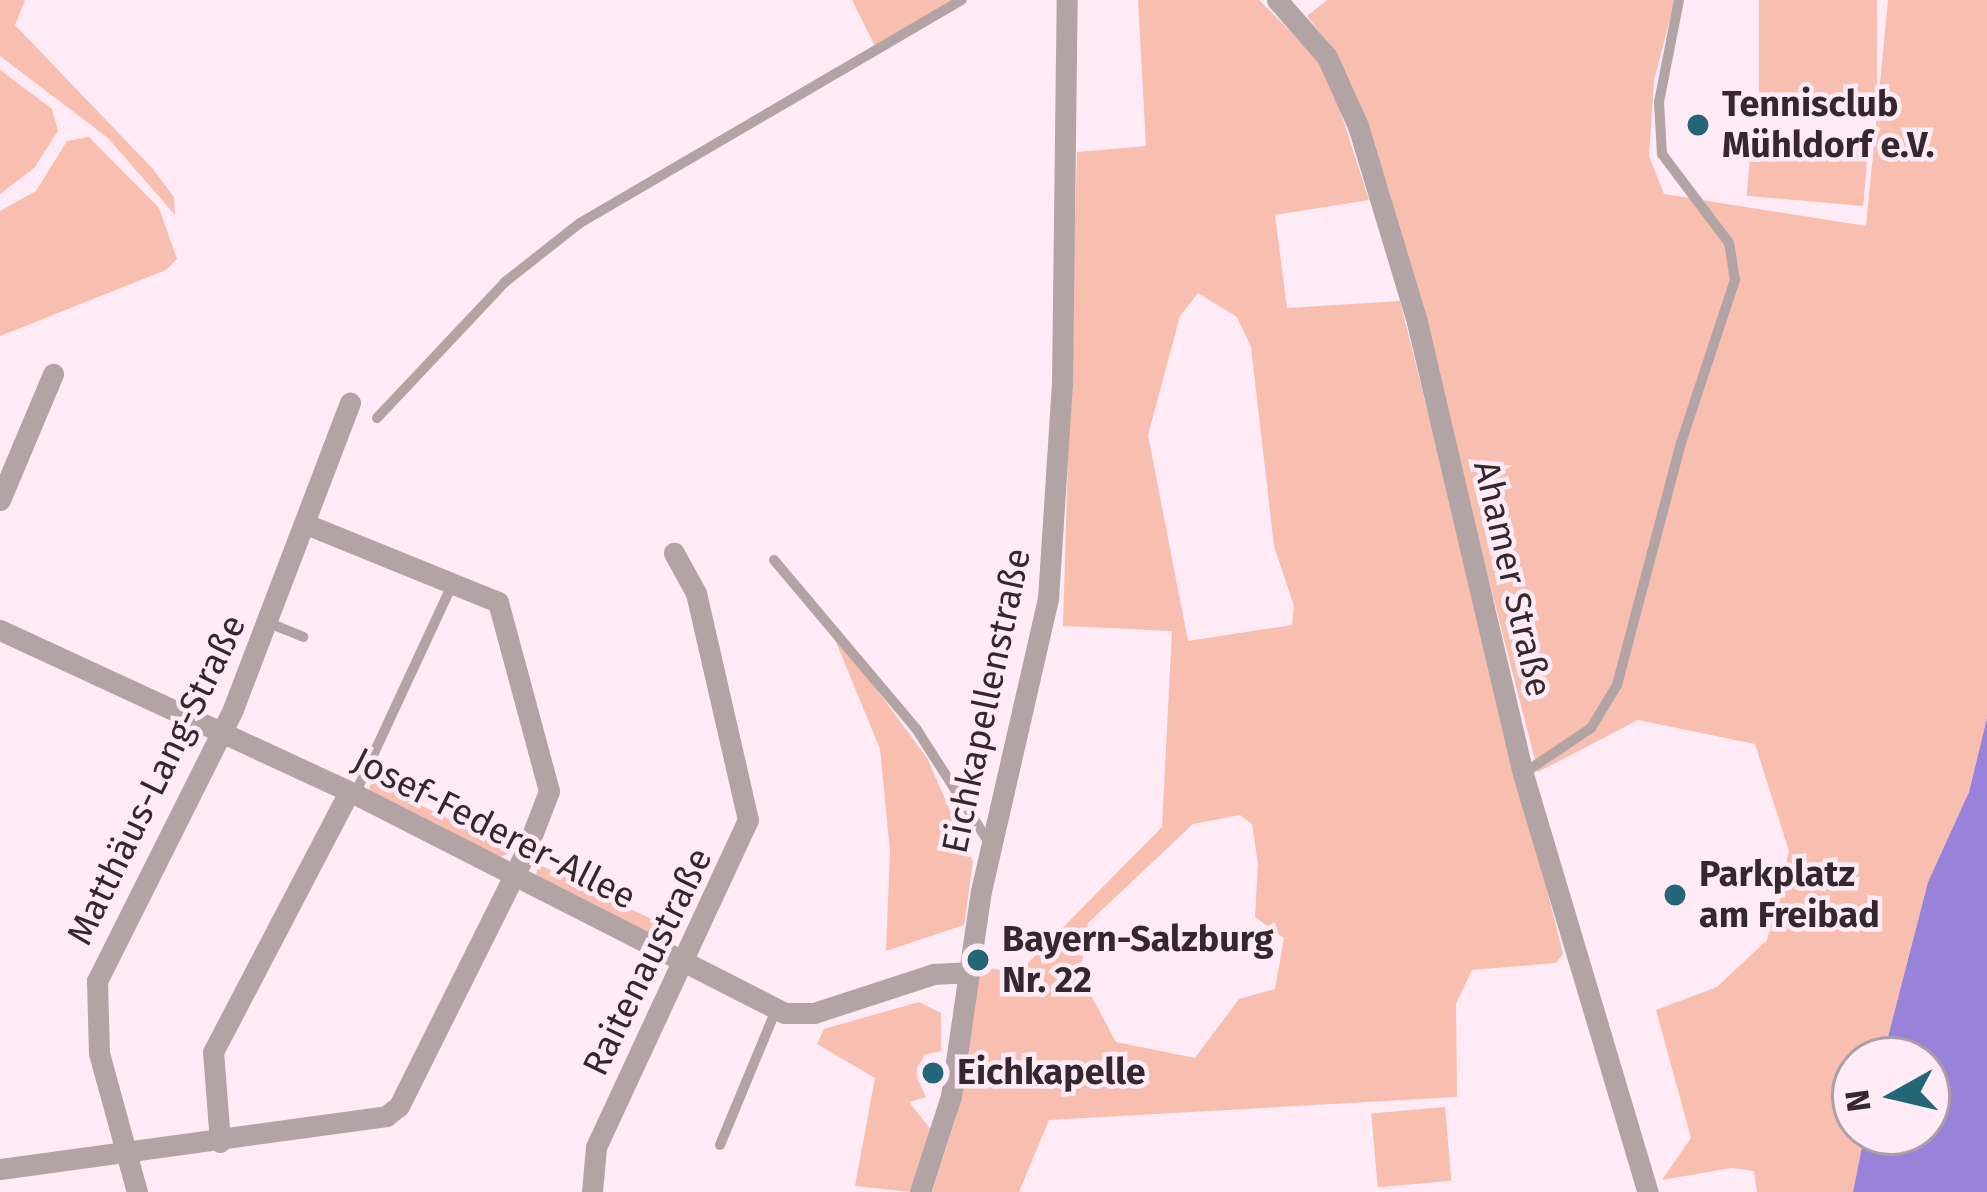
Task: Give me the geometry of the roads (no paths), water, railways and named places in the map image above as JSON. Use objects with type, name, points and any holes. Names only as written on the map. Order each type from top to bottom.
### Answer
[{"type":"street","name":"Eichkapellenstraße","points":[[920,1192],[951,1096],[967,972],[991,845],[1054,555],[1067,0]]},
{"type":"street","name":"Ahamer Straße","points":[[1277,0],[1314,38],[1358,126],[1417,322],[1522,773],[1648,1192]]},
{"type":"street","points":[[0,500],[53,374]]},
{"type":"street","name":"Matthäus-Lang-Straße","points":[[137,1192],[99,1053],[94,994],[269,623],[350,403]]},
{"type":"street","points":[[0,1169],[369,1121],[399,1106],[514,873],[548,791],[506,617],[498,602],[308,525]]},
{"type":"street","name":"Raitenaustraße","points":[[592,1192],[596,1147],[748,820],[696,593],[674,553]]},
{"type":"street","name":"Josef-Federer-Allee","points":[[0,630],[352,793],[777,1009],[814,1013],[932,974],[967,972]]},
{"type":"street","points":[[220,1142],[213,1052],[352,793]]},
{"type":"lane","points":[[376,418],[493,294],[580,223],[962,0]]},
{"type":"lane","points":[[1522,773],[1591,728],[1617,685],[1670,482],[1735,280],[1730,243],[1662,154],[1659,102],[1679,0]]},
{"type":"lane","points":[[774,560],[882,685],[991,845]]},
{"type":"lane","points":[[352,793],[452,583]]},
{"type":"lane","points":[[269,623],[303,637]]},
{"type":"lane","points":[[720,1145],[777,1009]]},
{"type":"place","name":"Tennisclub Mühldorf e.V.","points":[[1698,125]]},
{"type":"place","name":"Parkplatz am Freibad","points":[[1675,895]]},
{"type":"place","name":"Bayern-Salzburg Nr. 22","points":[[978,960]]},
{"type":"place","name":"Eichkapelle","points":[[933,1073]]}]
